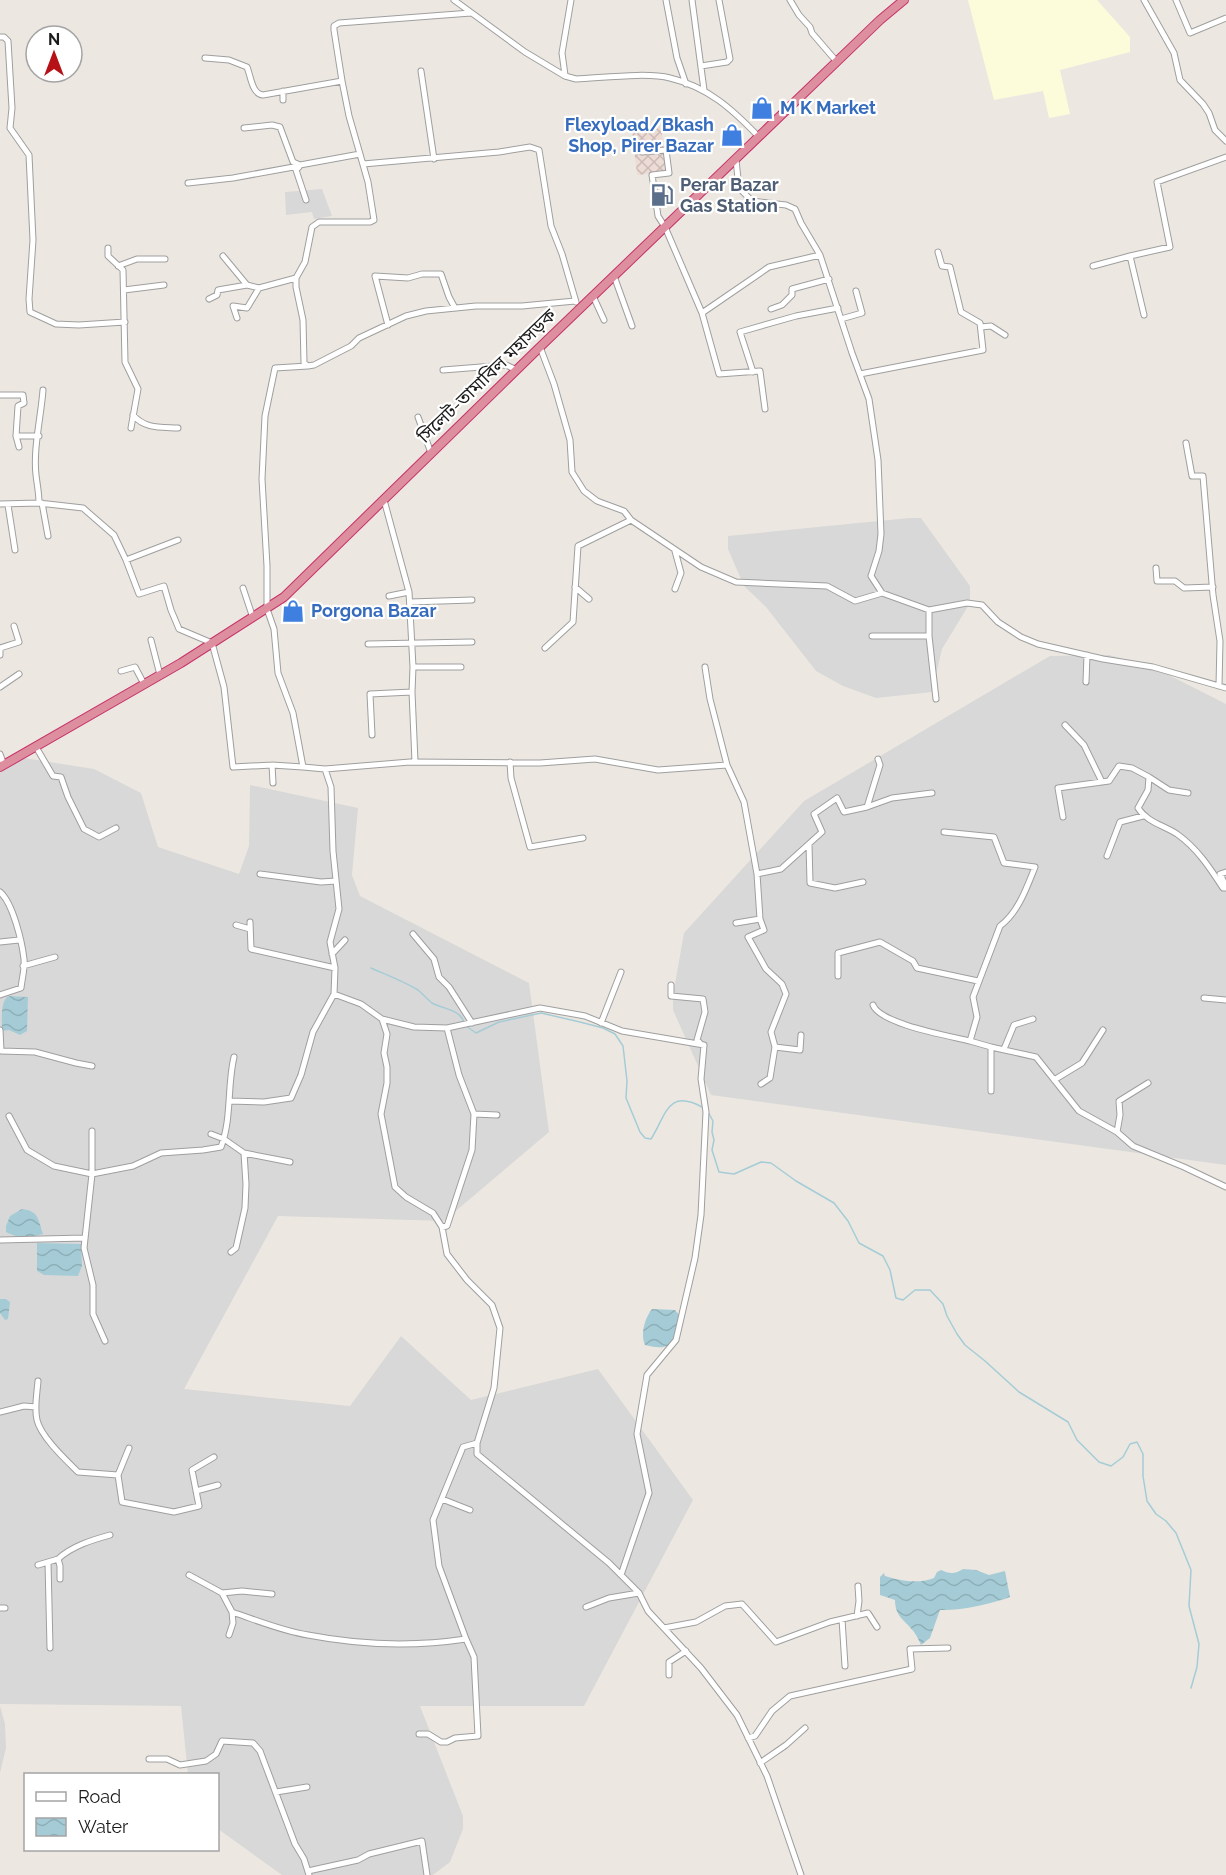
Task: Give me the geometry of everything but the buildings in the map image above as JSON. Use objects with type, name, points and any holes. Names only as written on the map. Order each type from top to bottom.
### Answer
[{"type":"highway","name":"সিলেট-তামাবিল মহাসড়ক","points":[[2,766],[160,675],[284,597],[517,370],[578,304],[593,296],[736,160],[758,136],[904,0]]},
{"type":"street","points":[[454,0],[525,52],[565,76],[576,79],[651,76],[669,78],[704,90],[734,111],[758,136]]},
{"type":"street","points":[[565,76],[562,53],[570,0]]},
{"type":"street","points":[[666,0],[677,58],[686,84]]},
{"type":"street","points":[[692,0],[704,90]]},
{"type":"street","points":[[701,66],[727,62],[730,59],[719,0]]},
{"type":"street","points":[[790,0],[812,33],[837,62]]},
{"type":"street","points":[[1144,0],[1174,53],[1180,80],[1203,104],[1215,130],[1226,141]]},
{"type":"street","points":[[1176,0],[1190,33],[1226,18]]},
{"type":"street","points":[[308,366],[304,363],[303,320],[296,278],[305,262],[312,227],[319,222],[370,222],[374,220],[363,164],[349,116],[334,26],[339,23],[471,13]]},
{"type":"street","points":[[0,37],[8,40],[12,108],[10,128],[29,155],[33,240],[30,312],[56,324],[125,322]]},
{"type":"street","points":[[205,58],[228,60],[247,68],[258,95],[342,81]]},
{"type":"street","points":[[421,71],[434,159]]},
{"type":"street","points":[[283,91],[283,100]]},
{"type":"street","points":[[244,128],[272,125],[280,127],[293,162],[300,165]]},
{"type":"street","points":[[303,767],[293,713],[278,673],[274,628],[267,609],[262,479],[264,416],[275,368],[314,365],[351,346],[359,338],[406,316],[426,311],[476,306],[578,304],[551,226],[539,150],[530,147],[499,153],[363,164]]},
{"type":"street","points":[[642,152],[666,150],[669,173],[652,176],[658,216],[665,227],[702,313],[719,374],[760,371],[765,409]]},
{"type":"street","points":[[188,183],[250,176],[360,154]]},
{"type":"street","points":[[1093,266],[1170,247],[1157,182],[1226,157]]},
{"type":"street","points":[[736,160],[739,188],[752,201],[786,205],[795,209],[801,224],[820,255],[829,279],[869,399],[878,460],[881,534],[879,551],[871,576],[882,593]]},
{"type":"street","points":[[300,165],[296,170],[306,200]]},
{"type":"street","points":[[108,248],[108,256],[123,270],[125,362],[138,389],[131,428]]},
{"type":"street","points":[[860,374],[983,350],[980,323],[961,312],[950,267],[942,266],[938,252]]},
{"type":"street","points":[[702,313],[769,267],[820,255]]},
{"type":"street","points":[[223,256],[247,285]]},
{"type":"street","points":[[1130,256],[1144,315]]},
{"type":"street","points":[[118,266],[137,259],[165,259]]},
{"type":"street","points":[[388,325],[375,276],[408,278],[422,274],[441,274],[448,297],[455,308]]},
{"type":"street","points":[[614,276],[632,326]]},
{"type":"street","points":[[209,299],[217,295],[218,290],[247,285],[259,288],[296,278]]},
{"type":"street","points":[[771,309],[782,305],[792,295],[792,289],[829,279]]},
{"type":"street","points":[[123,290],[164,285]]},
{"type":"street","points":[[237,318],[233,306],[247,308],[259,288]]},
{"type":"street","points":[[841,319],[862,313],[856,291]]},
{"type":"street","points":[[593,296],[604,320]]},
{"type":"street","points":[[753,372],[740,332],[796,316],[838,308]]},
{"type":"street","points":[[981,327],[991,326],[1005,335]]},
{"type":"street","points":[[540,347],[554,384],[570,440],[572,472],[584,491],[597,501],[624,511],[631,520],[701,567],[736,582],[827,586],[855,601],[882,593],[929,610],[967,603],[982,605],[998,622],[1021,637],[1038,644],[1153,668],[1226,688]]},
{"type":"street","points":[[443,370],[506,365],[517,370]]},
{"type":"street","points":[[44,390],[36,476],[48,536]]},
{"type":"street","points":[[0,395],[23,395],[24,404],[18,406],[16,436],[19,447]]},
{"type":"street","points":[[133,415],[140,423],[153,427],[178,428]]},
{"type":"street","points":[[418,417],[431,453]]},
{"type":"street","points":[[16,436],[39,435]]},
{"type":"street","points":[[1186,443],[1192,476],[1203,476],[1220,640],[1219,686]]},
{"type":"street","points":[[384,500],[410,592],[415,762]]},
{"type":"street","points":[[0,504],[41,503],[83,508],[114,535],[139,594],[164,586],[179,628],[212,643],[224,687],[233,767],[272,765],[325,769],[415,762],[595,759],[658,770],[727,765]]},
{"type":"street","points":[[8,505],[15,550]]},
{"type":"street","points":[[545,648],[573,622],[578,546],[631,520]]},
{"type":"street","points":[[126,560],[178,540]]},
{"type":"street","points":[[675,550],[681,573],[675,589]]},
{"type":"street","points":[[1156,568],[1157,581],[1175,581],[1184,588],[1213,587]]},
{"type":"street","points":[[575,587],[589,599]]},
{"type":"street","points":[[243,588],[253,618]]},
{"type":"street","points":[[389,596],[410,592]]},
{"type":"street","points":[[410,602],[472,600]]},
{"type":"street","points":[[929,610],[936,699]]},
{"type":"street","points":[[0,655],[0,648],[19,642],[14,626]]},
{"type":"street","points":[[872,636],[930,636]]},
{"type":"street","points":[[151,640],[160,675]]},
{"type":"street","points":[[368,644],[472,642]]},
{"type":"street","points":[[1086,682],[1087,655]]},
{"type":"street","points":[[121,671],[135,667],[144,684]]},
{"type":"street","points":[[413,667],[461,667]]},
{"type":"street","points":[[705,667],[710,699],[727,765],[744,802],[757,874],[760,919],[764,930],[748,936],[766,969],[782,984],[786,994],[771,1032],[775,1047],[770,1078],[761,1084]]},
{"type":"street","points":[[0,687],[19,674]]},
{"type":"street","points":[[372,735],[370,694],[412,692]]},
{"type":"street","points":[[1065,725],[1084,745],[1102,782]]},
{"type":"street","points":[[39,745],[53,776],[61,777],[84,829],[99,837],[116,828]]},
{"type":"street","points":[[0,754],[2,766]]},
{"type":"street","points":[[867,807],[879,765],[878,759]]},
{"type":"street","points":[[510,762],[511,778],[530,847],[583,838]]},
{"type":"street","points":[[272,765],[273,783]]},
{"type":"street","points":[[1063,817],[1059,788],[1109,781],[1119,766],[1132,768],[1169,790],[1188,793]]},
{"type":"street","points":[[229,1101],[264,1102],[291,1098],[301,1075],[313,1032],[334,994],[335,968],[330,942],[339,909],[333,851],[331,787],[325,769]]},
{"type":"street","points":[[1149,777],[1148,790],[1138,808],[1143,816],[1177,835],[1199,854],[1223,888],[1226,887]]},
{"type":"street","points":[[757,874],[781,869],[822,832],[814,814],[837,798],[844,812],[892,798],[932,793]]},
{"type":"street","points":[[1107,856],[1120,822],[1143,816]]},
{"type":"street","points":[[944,832],[994,837],[1004,863],[1035,867],[1009,919],[1000,926],[978,981],[973,997],[977,1017],[970,1041]]},
{"type":"street","points":[[809,844],[810,883],[835,888],[863,882]]},
{"type":"street","points":[[1226,872],[1220,874],[1226,887]]},
{"type":"street","points":[[260,874],[321,882],[336,880]]},
{"type":"street","points":[[0,892],[11,907],[24,966],[21,988],[2,995],[0,1000]]},
{"type":"street","points":[[736,923],[760,919]]},
{"type":"street","points":[[236,926],[250,925],[248,951],[335,968]]},
{"type":"street","points":[[413,934],[434,959],[439,978],[449,987],[472,1023]]},
{"type":"street","points":[[0,942],[19,940]]},
{"type":"street","points":[[332,954],[345,940]]},
{"type":"street","points":[[838,976],[838,953],[880,942],[913,961],[917,968],[978,981]]},
{"type":"street","points":[[24,966],[56,957]]},
{"type":"street","points":[[601,1023],[621,972]]},
{"type":"street","points":[[671,985],[670,996],[703,999],[705,1012],[697,1040],[704,1045]]},
{"type":"street","points":[[334,994],[361,1004],[382,1019],[414,1027],[447,1028],[540,1008],[585,1016],[622,1031],[704,1045]]},
{"type":"street","points":[[1204,998],[1226,1000]]},
{"type":"street","points":[[873,1005],[875,1011],[910,1026],[1036,1057],[1079,1111],[1118,1132],[1133,1146],[1226,1186]]},
{"type":"street","points":[[382,1019],[387,1034],[384,1053],[387,1083],[381,1114],[395,1187],[406,1197],[433,1213],[442,1227],[447,1254],[467,1280],[492,1305],[500,1328],[494,1388],[477,1443],[477,1454],[609,1563],[639,1593],[648,1611],[701,1668],[737,1715],[760,1763],[785,1826],[801,1875]]},
{"type":"street","points":[[1004,1049],[1014,1025],[1033,1019]]},
{"type":"street","points":[[442,1227],[447,1226],[472,1150],[474,1114],[459,1075],[447,1028]]},
{"type":"street","points":[[0,1030],[1,1051],[35,1052],[92,1065]]},
{"type":"street","points":[[1054,1080],[1082,1063],[1103,1030]]},
{"type":"street","points":[[775,1047],[800,1050],[801,1035]]},
{"type":"street","points":[[621,1575],[649,1493],[637,1434],[647,1375],[676,1340],[695,1258],[701,1215],[706,1112],[701,1079],[704,1045]]},
{"type":"street","points":[[991,1047],[991,1091]]},
{"type":"street","points":[[9,1116],[27,1150],[54,1166],[92,1174],[133,1166],[161,1153],[221,1147],[224,1139],[230,1074],[234,1057]]},
{"type":"street","points":[[1118,1132],[1119,1101],[1148,1083]]},
{"type":"street","points":[[474,1114],[497,1115]]},
{"type":"street","points":[[92,1131],[92,1174],[84,1248],[93,1285],[93,1314],[105,1341]]},
{"type":"street","points":[[211,1134],[224,1139],[244,1153],[290,1162]]},
{"type":"street","points":[[231,1252],[236,1248],[244,1208],[246,1184],[244,1153]]},
{"type":"street","points":[[0,1240],[85,1238]]},
{"type":"street","points":[[38,1381],[36,1407],[39,1426],[64,1459],[78,1472],[118,1475]]},
{"type":"street","points":[[0,1412],[24,1406],[36,1407]]},
{"type":"street","points":[[419,1734],[428,1734],[441,1742],[454,1738],[478,1736],[474,1656],[439,1566],[433,1520],[463,1447],[477,1443]]},
{"type":"street","points":[[129,1448],[118,1475],[122,1502],[174,1512],[199,1506],[192,1470],[214,1457]]},
{"type":"street","points":[[196,1491],[218,1485]]},
{"type":"street","points":[[442,1499],[470,1510]]},
{"type":"street","points":[[38,1565],[58,1559],[66,1552],[110,1535]]},
{"type":"street","points":[[58,1559],[60,1579]]},
{"type":"street","points":[[48,1562],[50,1648]]},
{"type":"street","points":[[189,1575],[222,1593],[232,1612],[233,1623],[230,1635]]},
{"type":"street","points":[[857,1616],[860,1601],[858,1586]]},
{"type":"street","points":[[222,1593],[242,1591],[272,1594]]},
{"type":"street","points":[[586,1607],[609,1598],[639,1593]]},
{"type":"street","points":[[664,1628],[696,1622],[725,1606],[742,1604],[776,1642],[842,1619],[868,1613],[877,1627]]},
{"type":"street","points":[[232,1612],[306,1635],[386,1645],[433,1644],[466,1639]]},
{"type":"street","points":[[842,1619],[845,1666]]},
{"type":"street","points":[[748,1738],[755,1736],[772,1711],[790,1696],[912,1669],[910,1649],[948,1648]]},
{"type":"street","points":[[669,1675],[669,1662],[686,1652]]},
{"type":"street","points":[[760,1763],[805,1728]]},
{"type":"street","points":[[149,1759],[167,1760],[180,1765],[193,1764],[213,1757],[222,1741],[253,1743],[260,1751],[308,1873],[358,1860],[369,1854],[422,1841],[427,1875]]},
{"type":"street","points":[[276,1792],[307,1787]]},
{"type":"shaded area","points":[[968,0],[1097,0],[1130,37],[1130,52],[1060,70],[1070,114],[1049,118],[1043,91],[994,100]]},
{"type":"shaded area","points":[[661,126],[666,172],[637,175],[632,130]]},
{"type":"shaded area","points":[[322,189],[332,216],[314,219],[312,212],[286,215],[285,192]]},
{"type":"shaded area","points":[[921,518],[970,586],[970,603],[942,649],[932,692],[876,698],[843,686],[816,671],[766,607],[744,586],[728,549],[728,536]]},
{"type":"shaded area","points":[[1109,655],[1153,667],[1226,704],[1226,1165],[711,1095],[673,1010],[673,995],[684,933],[804,801],[1050,656]]},
{"type":"shaded area","points":[[24,758],[94,769],[141,793],[158,847],[239,874],[249,846],[250,785],[358,808],[352,875],[360,896],[529,983],[549,1132],[444,1221],[278,1216],[184,1389],[350,1406],[401,1336],[471,1400],[598,1369],[693,1500],[584,1706],[420,1706],[463,1816],[463,1829],[450,1862],[433,1875],[282,1875],[219,1830],[219,1773],[188,1773],[181,1706],[0,1704],[0,772]]},
{"type":"shaded area","points":[[0,1706],[5,1724],[6,1748],[0,1773]]},
{"type":"water","points":[[9,996],[28,997],[27,1031],[20,1035],[9,1030],[2,1031],[4,1001]]},
{"type":"water","points":[[22,1209],[35,1214],[43,1234],[24,1237],[6,1232],[10,1216]]},
{"type":"water","points":[[37,1243],[81,1244],[82,1266],[78,1276],[44,1275],[37,1271]]},
{"type":"water","points":[[0,1299],[10,1302],[8,1319],[5,1320],[0,1313]]},
{"type":"water","points":[[652,1309],[675,1310],[680,1315],[675,1337],[669,1345],[657,1347],[645,1345],[644,1326]]},
{"type":"water","points":[[963,1569],[976,1570],[989,1575],[1005,1571],[1010,1597],[975,1606],[940,1610],[930,1638],[921,1645],[914,1632],[899,1614],[895,1600],[880,1595],[880,1577],[884,1573],[885,1576],[891,1578],[916,1581],[934,1578],[941,1570],[952,1573]]},
{"type":"waterway","points":[[371,968],[418,990],[432,1003],[458,1014],[464,1022]]},
{"type":"waterway","points":[[466,1026],[476,1033],[499,1022],[541,1013],[603,1028],[615,1034],[623,1046],[627,1081],[626,1098],[640,1132],[645,1138],[651,1139],[664,1114],[674,1103],[690,1102],[702,1107]]},
{"type":"waterway","points":[[708,1112],[713,1121],[712,1150],[719,1172],[734,1174],[761,1162],[771,1163],[834,1203],[848,1221],[859,1243],[883,1256],[890,1270],[896,1298],[903,1300],[915,1290],[930,1290],[943,1304],[947,1316],[965,1345],[1019,1392],[1068,1422],[1077,1440],[1099,1462],[1111,1466],[1123,1457],[1130,1444],[1137,1442],[1143,1454],[1143,1476],[1147,1501],[1156,1514],[1166,1521],[1176,1533],[1191,1570],[1189,1606],[1199,1644],[1197,1667],[1191,1688]]},
{"type":"place","name":"M K Market","points":[[762,108]]},
{"type":"place","name":"Flexyload/Bkash Shop, Pirer Bazar","points":[[732,135]]},
{"type":"place","name":"Perar Bazar Gas Station","points":[[662,195]]},
{"type":"place","name":"Porgona Bazar","points":[[293,611]]}]
